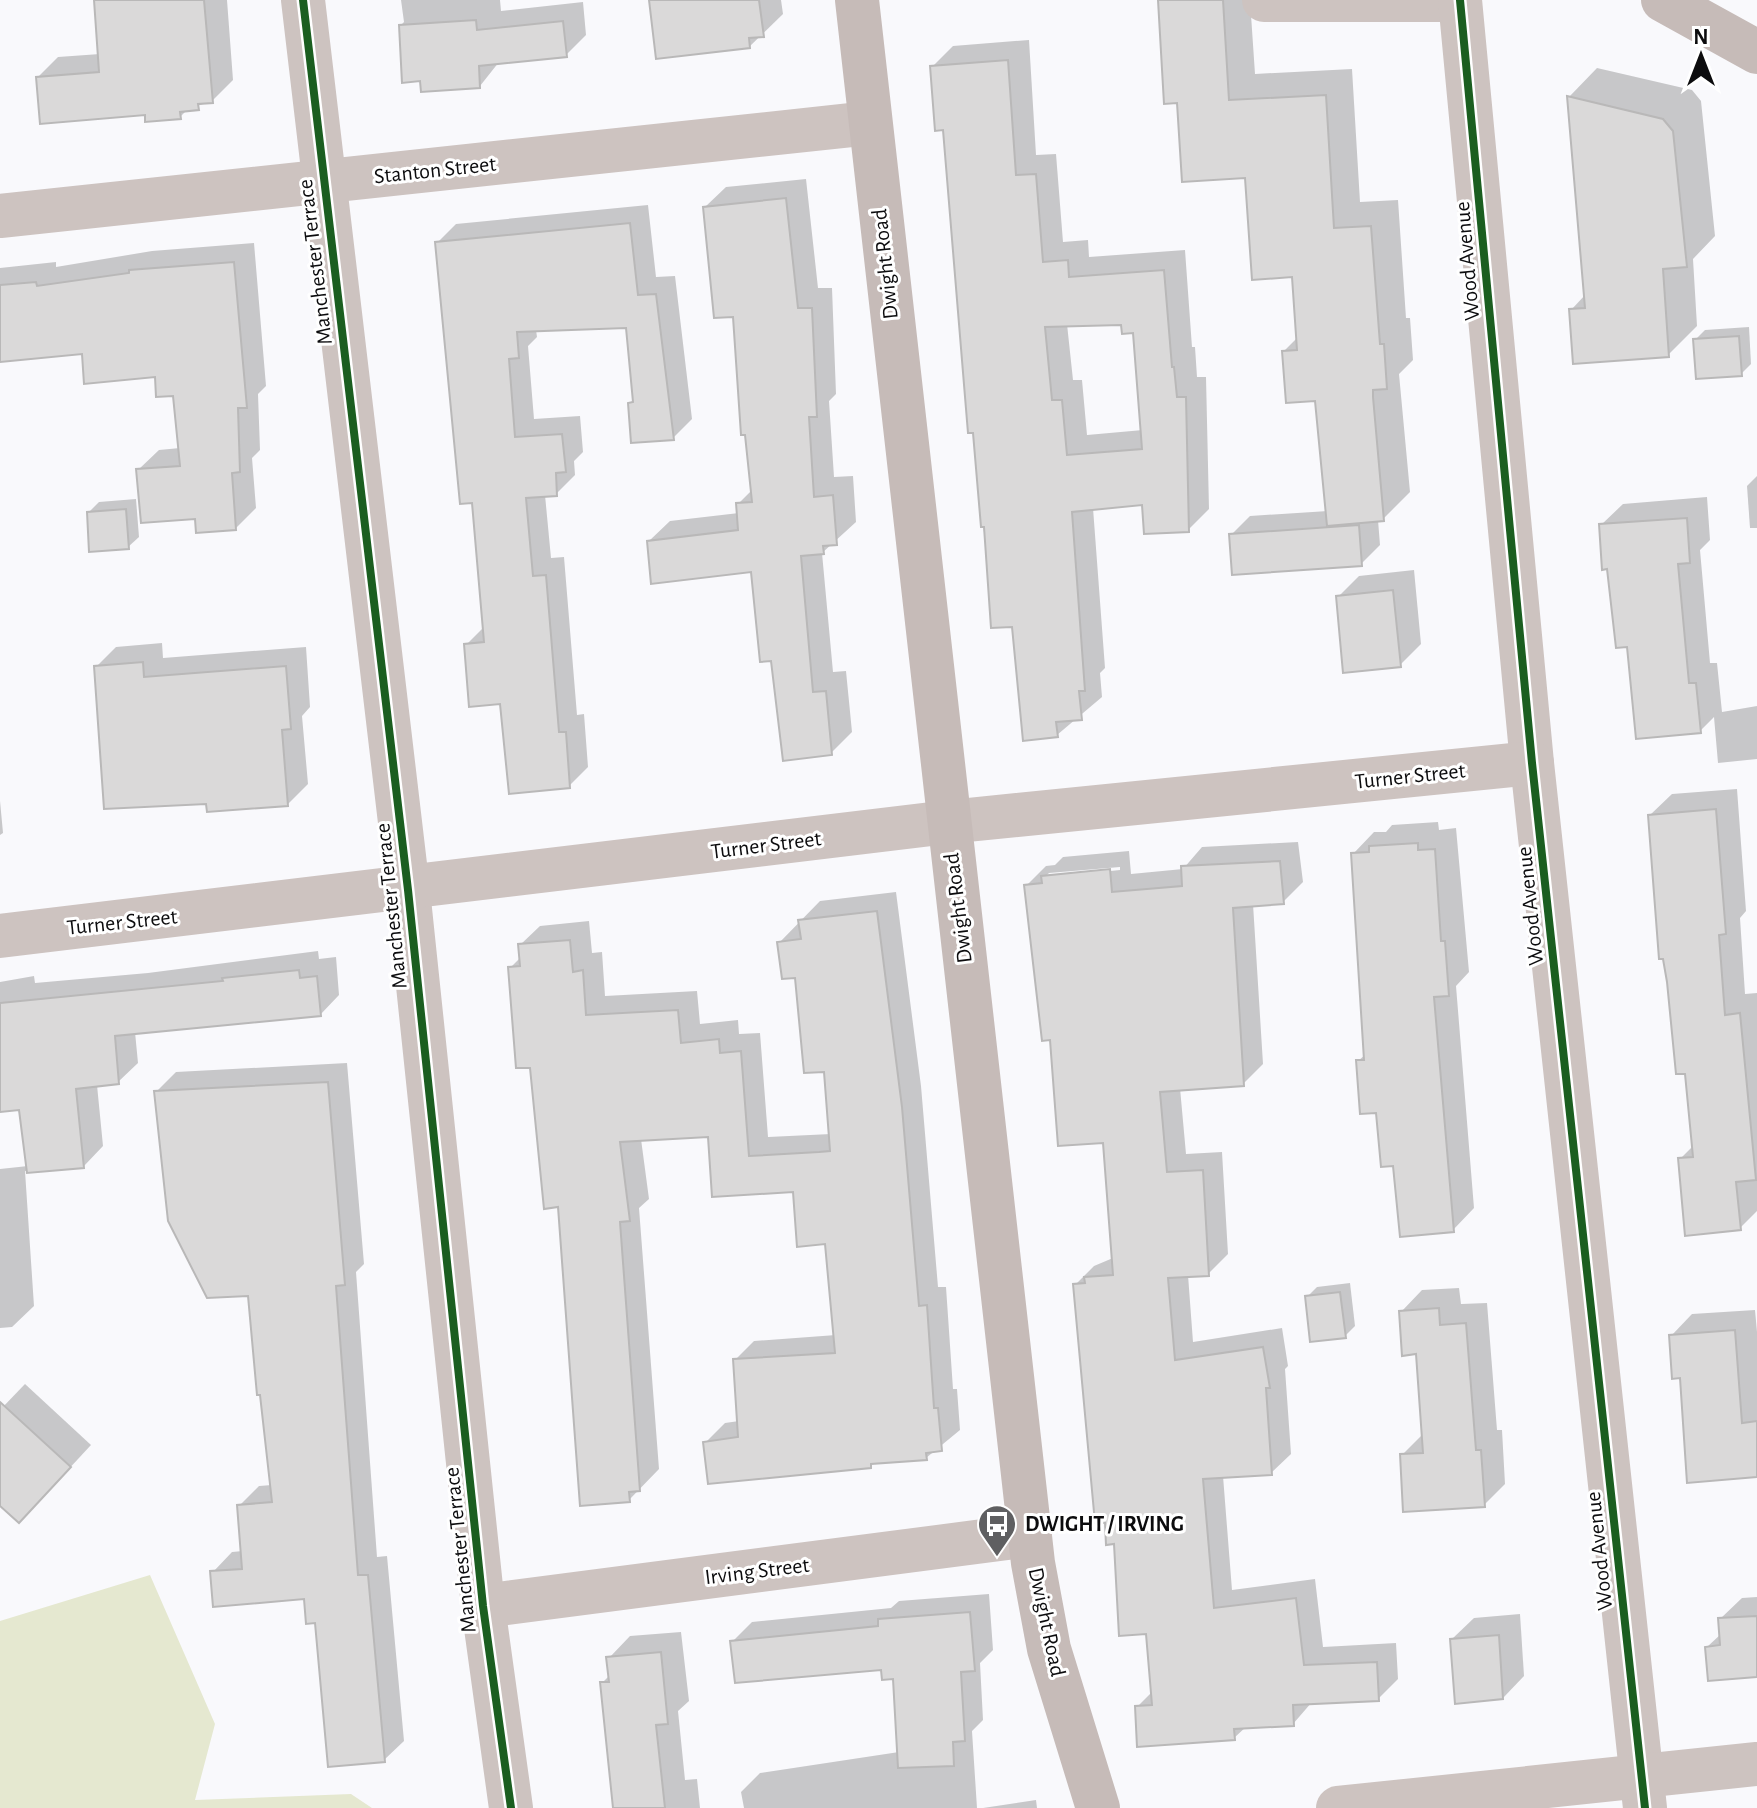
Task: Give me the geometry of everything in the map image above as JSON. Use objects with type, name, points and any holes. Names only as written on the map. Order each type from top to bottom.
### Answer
[{"type":"main road","name":"Dwight Road","points":[[857,0],[1030,1535],[1042,1619],[1098,1808]]},
{"type":"main road","points":[[1663,0],[1757,52]]},
{"type":"street","name":"Manchester Terrace","points":[[303,0],[408,890],[483,1606],[511,1808]]},
{"type":"street","points":[[1264,0],[1460,0]]},
{"type":"street","name":"Wood Avenue","points":[[1460,0],[1532,763],[1643,1793]]},
{"type":"street","name":"Stanton Street","points":[[0,216],[870,123]]},
{"type":"street","name":"Turner Street","points":[[0,936],[408,890],[948,822],[1532,763]]},
{"type":"street","name":"Irving Street","points":[[483,1606],[1030,1535]]},
{"type":"street","points":[[1338,1808],[1643,1793],[1757,1764]]},
{"type":"green space","points":[[150,1575],[215,1724],[195,1800],[351,1794],[372,1808],[0,1808],[0,1621]]},
{"type":"building","points":[[94,0],[204,0],[213,103],[198,104],[199,110],[180,112],[181,119],[145,122],[145,115],[40,124],[36,77],[99,72]]},
{"type":"building","points":[[649,0],[759,0],[764,37],[749,38],[750,48],[656,59]]},
{"type":"building","points":[[1158,0],[1223,0],[1229,100],[1326,95],[1334,228],[1371,226],[1380,344],[1384,344],[1387,389],[1373,390],[1384,521],[1327,526],[1315,401],[1286,403],[1282,351],[1297,350],[1292,277],[1252,280],[1245,178],[1182,182],[1177,103],[1164,104]]},
{"type":"building","points":[[476,20],[477,30],[563,21],[567,57],[479,66],[480,88],[421,92],[420,81],[402,83],[399,25]]},
{"type":"building","points":[[1008,60],[1016,175],[1036,174],[1043,262],[1068,260],[1069,277],[1164,270],[1177,397],[1186,397],[1189,532],[1144,534],[1142,505],[1072,512],[1085,691],[1079,691],[1082,720],[1056,722],[1058,737],[1023,741],[1012,627],[991,628],[973,433],[968,433],[943,130],[935,131],[930,66]],"holes":[[[1121,325],[1122,334],[1133,333],[1142,449],[1067,455],[1062,400],[1052,400],[1045,327]]]},
{"type":"building","points":[[1567,96],[1663,119],[1673,131],[1687,267],[1663,269],[1669,357],[1573,364],[1569,309],[1585,308]]},
{"type":"building","points":[[786,198],[798,308],[812,308],[817,417],[809,417],[814,497],[833,495],[837,545],[823,546],[824,554],[801,556],[813,692],[826,691],[832,755],[783,761],[771,661],[760,662],[751,572],[651,584],[647,541],[738,530],[736,503],[752,502],[745,435],[741,435],[733,317],[714,318],[703,207]]},
{"type":"building","points":[[630,223],[638,295],[656,294],[674,440],[631,443],[628,403],[633,402],[626,328],[517,332],[519,358],[509,359],[515,437],[562,434],[566,472],[556,473],[557,496],[526,498],[533,576],[546,575],[559,732],[566,732],[570,788],[509,794],[500,704],[469,707],[464,644],[484,642],[472,503],[460,504],[435,242]]},
{"type":"building","points":[[234,262],[247,408],[238,408],[240,472],[232,473],[236,530],[196,533],[195,519],[141,523],[136,469],[180,466],[173,396],[156,397],[155,377],[84,384],[82,354],[0,362],[0,285],[36,282],[37,286],[129,273],[129,270]]},
{"type":"building","points":[[1739,336],[1742,376],[1696,379],[1693,339]]},
{"type":"building","points":[[126,509],[129,549],[89,552],[87,512]]},
{"type":"building","points":[[1687,518],[1690,563],[1678,564],[1689,683],[1696,683],[1701,733],[1636,739],[1627,647],[1616,648],[1607,569],[1602,570],[1599,524]]},
{"type":"building","points":[[1359,525],[1362,566],[1232,575],[1229,534]]},
{"type":"building","points":[[1393,590],[1401,667],[1343,673],[1336,596]]},
{"type":"building","points":[[143,662],[144,677],[286,666],[291,729],[282,730],[288,806],[207,812],[206,804],[104,809],[94,666]]},
{"type":"building","points":[[1716,809],[1726,934],[1719,935],[1725,1015],[1740,1013],[1756,1180],[1736,1182],[1741,1230],[1685,1236],[1678,1158],[1693,1157],[1685,1074],[1676,1074],[1667,982],[1663,959],[1659,959],[1648,815]]},
{"type":"building","points":[[1418,843],[1418,850],[1435,849],[1441,941],[1445,941],[1449,996],[1434,997],[1454,1232],[1400,1237],[1393,1166],[1381,1167],[1376,1113],[1360,1114],[1356,1060],[1364,1060],[1351,853],[1369,852],[1369,846]]},
{"type":"building","points":[[1280,861],[1284,904],[1233,908],[1244,1086],[1160,1092],[1167,1172],[1203,1170],[1209,1276],[1168,1278],[1175,1360],[1263,1347],[1270,1388],[1266,1388],[1272,1475],[1203,1479],[1214,1608],[1296,1598],[1304,1665],[1377,1662],[1379,1701],[1293,1705],[1294,1726],[1234,1729],[1235,1740],[1137,1747],[1135,1706],[1152,1705],[1146,1634],[1119,1636],[1114,1544],[1106,1545],[1105,1523],[1095,1523],[1073,1284],[1085,1283],[1084,1277],[1113,1275],[1103,1143],[1058,1146],[1050,1040],[1042,1041],[1024,885],[1042,883],[1041,876],[1110,869],[1112,892],[1182,886],[1181,866]]},
{"type":"building","points":[[877,911],[902,1107],[919,1306],[927,1305],[934,1408],[938,1408],[942,1451],[926,1453],[927,1460],[871,1464],[871,1468],[708,1484],[703,1442],[738,1437],[733,1359],[835,1353],[825,1244],[797,1247],[793,1192],[712,1197],[708,1137],[620,1142],[630,1221],[620,1222],[640,1491],[629,1492],[630,1502],[580,1506],[558,1207],[544,1209],[530,1068],[516,1068],[508,967],[520,966],[518,944],[570,940],[573,972],[583,970],[586,1015],[678,1010],[681,1043],[719,1039],[720,1053],[741,1051],[749,1156],[830,1151],[824,1072],[804,1073],[795,978],[782,979],[777,942],[801,939],[798,920]]},
{"type":"building","points":[[299,970],[300,978],[317,976],[321,1016],[115,1036],[119,1084],[76,1089],[84,1168],[27,1173],[19,1110],[0,1112],[0,1003],[223,981],[222,978]]},
{"type":"building","points":[[328,1082],[345,1285],[336,1286],[358,1575],[368,1575],[385,1762],[328,1767],[315,1623],[306,1624],[304,1599],[213,1607],[210,1571],[242,1569],[237,1505],[272,1502],[260,1395],[257,1395],[248,1296],[207,1298],[168,1221],[154,1091]]},
{"type":"building","points":[[1340,1292],[1346,1338],[1310,1342],[1305,1296]]},
{"type":"building","points":[[1439,1308],[1440,1325],[1466,1323],[1476,1450],[1481,1450],[1485,1507],[1403,1512],[1400,1454],[1423,1453],[1416,1354],[1402,1356],[1399,1311]]},
{"type":"building","points":[[1735,1330],[1742,1423],[1757,1421],[1757,1477],[1687,1483],[1680,1378],[1672,1379],[1669,1335]]},
{"type":"building","points":[[0,1402],[71,1467],[19,1523],[0,1506]]},
{"type":"building","points":[[970,1612],[975,1671],[961,1672],[965,1741],[953,1742],[954,1766],[898,1768],[893,1679],[882,1680],[881,1670],[735,1683],[730,1641],[878,1626],[878,1619]]},
{"type":"building","points":[[1757,1616],[1757,1677],[1708,1681],[1705,1647],[1720,1645],[1718,1618]]},
{"type":"building","points":[[1499,1635],[1503,1699],[1455,1704],[1450,1639]]},
{"type":"building","points":[[661,1652],[668,1724],[656,1725],[665,1808],[613,1808],[600,1682],[609,1682],[606,1657]]},
{"type":"cycle path","points":[[303,0],[408,890],[483,1606],[511,1808]]},
{"type":"cycle path","points":[[1460,0],[1532,763],[1645,1808]]},
{"type":"place","name":"DWIGHT / IRVING","points":[[997,1558]]}]
